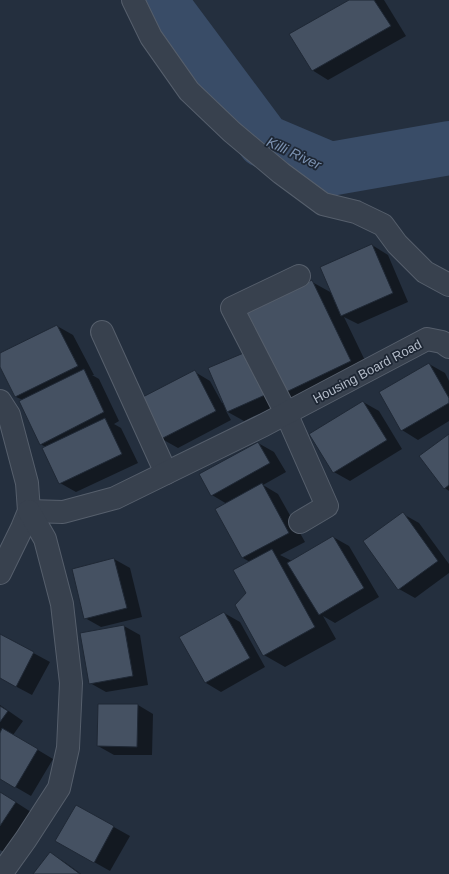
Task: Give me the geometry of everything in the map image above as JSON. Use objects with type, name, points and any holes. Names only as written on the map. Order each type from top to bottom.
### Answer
[{"type":"street","points":[[133,0],[151,37],[189,92],[232,132],[281,173],[323,204],[356,212],[383,225],[396,244],[425,272],[449,285]]},
{"type":"street","points":[[299,276],[232,308],[286,413],[327,506],[300,522]]},
{"type":"street","points":[[102,332],[166,473]]},
{"type":"street","name":"Housing Board Road","points":[[29,512],[63,512],[115,498],[286,413],[427,339],[442,342],[449,347]]},
{"type":"street","points":[[0,401],[9,415],[27,483],[29,512],[45,539],[62,604],[71,683],[68,748],[59,788],[26,840],[1,874]]},
{"type":"street","points":[[0,573],[29,512]]},
{"type":"building","points":[[349,0],[374,0],[391,26],[312,71],[289,34]]},
{"type":"building","points":[[372,244],[393,293],[341,316],[320,267]]},
{"type":"building","points":[[312,280],[351,361],[282,394],[244,313]]},
{"type":"building","points":[[57,325],[78,366],[15,397],[0,367],[0,353]]},
{"type":"building","points":[[246,352],[265,395],[227,412],[208,368]]},
{"type":"building","points":[[429,363],[449,398],[449,403],[401,431],[379,392]]},
{"type":"building","points":[[84,369],[104,412],[40,445],[19,401]]},
{"type":"building","points":[[195,370],[216,411],[161,439],[139,399]]},
{"type":"building","points":[[363,401],[387,440],[333,473],[309,434]]},
{"type":"building","points":[[105,418],[122,454],[59,484],[42,448]]},
{"type":"building","points":[[449,434],[449,485],[444,489],[419,456]]},
{"type":"building","points":[[258,442],[270,463],[211,496],[199,474]]},
{"type":"building","points":[[262,483],[289,533],[242,558],[215,509]]},
{"type":"building","points":[[403,512],[438,561],[398,590],[363,541]]},
{"type":"building","points":[[333,536],[364,588],[319,615],[287,563]]},
{"type":"building","points":[[272,549],[315,627],[263,656],[235,605],[246,593],[233,570]]},
{"type":"building","points":[[114,558],[127,608],[84,619],[72,569]]},
{"type":"building","points":[[224,612],[250,658],[205,683],[179,637]]},
{"type":"building","points":[[124,625],[133,676],[89,684],[80,633]]},
{"type":"building","points":[[0,634],[34,652],[16,687],[0,678]]},
{"type":"building","points":[[98,704],[138,704],[137,747],[97,746]]},
{"type":"building","points":[[0,706],[8,711],[0,722]]},
{"type":"building","points":[[2,728],[38,749],[15,788],[0,779],[0,733]]},
{"type":"building","points":[[0,792],[16,802],[0,826]]},
{"type":"building","points":[[76,805],[114,826],[94,863],[55,841]]},
{"type":"building","points":[[50,852],[80,874],[33,874]]},
{"type":"waterway","name":"Killi River","points":[[159,0],[264,141],[330,169],[449,148]]}]
